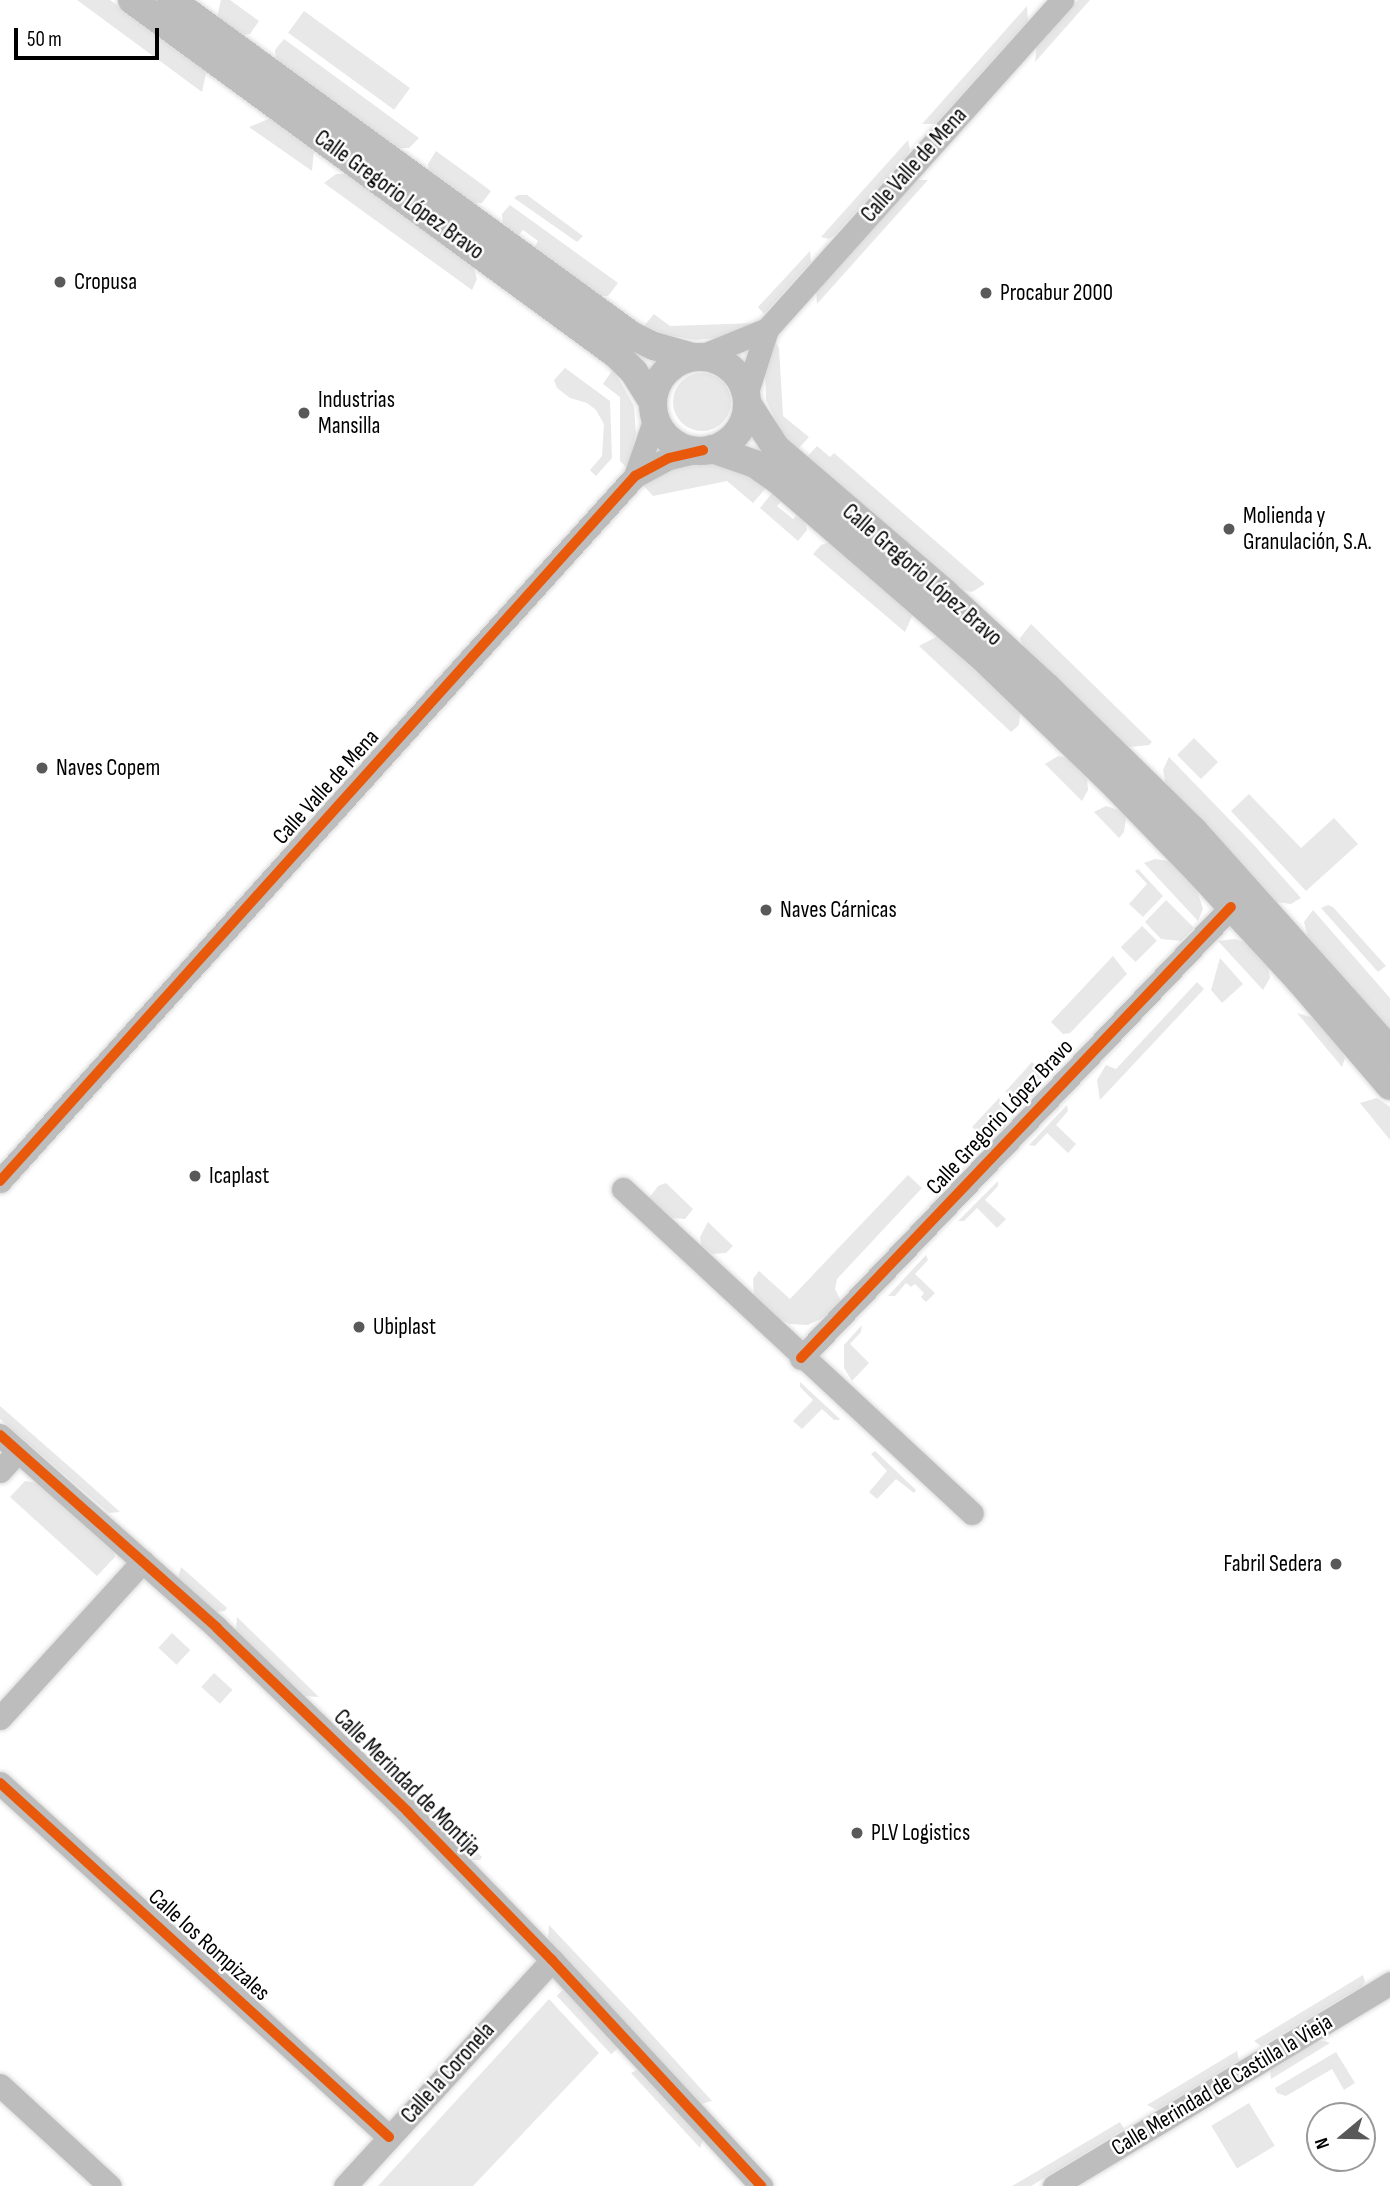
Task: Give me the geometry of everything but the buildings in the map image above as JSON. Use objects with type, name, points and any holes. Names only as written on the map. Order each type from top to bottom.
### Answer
[{"type":"main road","name":"Calle Gregorio López Bravo","points":[[132,0],[617,355],[634,372],[654,410]]},
{"type":"main road","name":"Calle Gregorio López Bravo","points":[[171,0],[631,335],[653,346],[697,357]]},
{"type":"main road","points":[[697,357],[712,358],[730,368],[742,383],[747,399],[744,421],[734,436],[707,450],[690,449],[669,439],[654,410],[656,386],[664,373],[677,362],[697,357]]},
{"type":"main road","name":"Calle Gregorio López Bravo","points":[[747,399],[776,448],[955,602],[1157,794],[1249,890],[1390,1050]]},
{"type":"main road","name":"Calle Gregorio López Bravo","points":[[707,450],[755,464],[779,481],[935,615],[1112,782],[1231,906],[1390,1086]]},
{"type":"street","name":"Calle Valle de Mena","points":[[747,399],[767,329],[1062,0]]},
{"type":"street","name":"Calle Valle de Mena","points":[[697,357],[767,329]]},
{"type":"street","name":"Calle Valle de Mena","points":[[635,476],[654,410]]},
{"type":"street","name":"Calle Valle de Mena","points":[[0,1181],[635,476],[669,458],[707,450]]},
{"type":"street","name":"Calle Gregorio López Bravo","points":[[801,1358],[1231,906]]},
{"type":"street","points":[[623,1189],[801,1358],[972,1513]]},
{"type":"street","name":"Calle Merindad de Montija","points":[[0,1435],[143,1561],[408,1812],[552,1959],[761,2186]]},
{"type":"street","points":[[0,1471],[18,1451]]},
{"type":"street","points":[[0,1718],[143,1561]]},
{"type":"street","name":"Calle los Rompizales","points":[[0,1783],[389,2137]]},
{"type":"street","name":"Calle la Coronela","points":[[345,2186],[552,1959]]},
{"type":"street","name":"Calle Merindad de Castilla la Vieja","points":[[1054,2186],[1390,1983]]},
{"type":"street","points":[[0,2085],[110,2186]]},
{"type":"shaded area","points":[[77,0],[110,0],[203,67],[206,73],[202,92]]},
{"type":"shaded area","points":[[221,0],[230,0],[259,21],[250,34],[241,35],[217,17]]},
{"type":"shaded area","points":[[1078,0],[1090,0],[1035,62],[1037,45]]},
{"type":"shaded area","points":[[1027,6],[1028,21],[935,124],[922,124]]},
{"type":"shaded area","points":[[304,11],[410,88],[394,110],[288,33]]},
{"type":"shaded area","points":[[284,39],[419,138],[409,148],[396,148],[276,60],[275,50]]},
{"type":"shaded area","points":[[271,118],[314,150],[312,171],[249,127]]},
{"type":"shaded area","points":[[908,140],[910,150],[905,158],[835,235],[829,239],[821,237]]},
{"type":"shaded area","points":[[436,151],[491,191],[482,203],[473,203],[430,172],[428,164]]},
{"type":"shaded area","points":[[336,174],[349,174],[473,265],[477,279],[472,290],[324,183]]},
{"type":"shaded area","points":[[915,180],[928,180],[817,304],[816,290]]},
{"type":"shaded area","points":[[527,195],[583,236],[577,242],[514,198]]},
{"type":"shaded area","points":[[510,205],[618,283],[608,296],[600,296],[534,248],[538,241],[523,230],[518,236],[503,226],[502,214]]},
{"type":"shaded area","points":[[810,251],[811,262],[764,314],[758,307]]},
{"type":"shaded area","points":[[654,314],[670,326],[756,323],[725,337],[696,340],[668,335],[644,326]]},
{"type":"shaded area","points":[[775,342],[779,348],[783,416],[809,437],[798,449],[782,433],[766,400],[765,367]]},
{"type":"shaded area","points":[[565,368],[610,401],[612,458],[596,476],[590,470],[602,456],[604,424],[596,410],[587,403],[570,398],[557,388],[554,380]]},
{"type":"shaded area","points":[[613,369],[634,406],[636,434],[628,469],[620,461],[620,397],[603,384]]},
{"type":"shaded area","points":[[702,373],[718,378],[726,386],[731,402],[726,418],[718,426],[702,431],[686,426],[678,418],[673,402],[678,386],[686,378]]},
{"type":"shaded area","points":[[817,446],[830,457],[834,453],[985,584],[972,592],[963,590],[807,457]]},
{"type":"shaded area","points":[[710,462],[748,476],[766,488],[753,503],[727,481],[653,496],[643,485],[667,470]]},
{"type":"shaded area","points":[[772,493],[781,501],[777,506],[793,519],[798,514],[805,520],[807,530],[798,541],[760,508]]},
{"type":"shaded area","points":[[830,542],[913,614],[905,632],[813,554],[821,545]]},
{"type":"shaded area","points":[[1031,624],[1152,742],[1149,745],[1130,747],[1119,740],[1023,647],[1020,638]]},
{"type":"shaded area","points":[[938,636],[1020,712],[1019,725],[1011,732],[919,646]]},
{"type":"shaded area","points":[[1194,738],[1218,762],[1201,779],[1177,755]]},
{"type":"shaded area","points":[[1058,756],[1068,758],[1087,779],[1088,790],[1082,801],[1045,764]]},
{"type":"shaded area","points":[[1169,757],[1301,898],[1291,904],[1277,902],[1166,786],[1163,770]]},
{"type":"shaded area","points":[[1249,794],[1301,848],[1334,818],[1358,844],[1306,891],[1231,811]]},
{"type":"shaded area","points":[[1106,806],[1121,811],[1126,818],[1124,832],[1119,838],[1094,812]]},
{"type":"shaded area","points":[[1155,859],[1169,861],[1197,890],[1203,909],[1198,921],[1144,863]]},
{"type":"shaded area","points":[[1138,869],[1163,896],[1143,917],[1129,904],[1147,884],[1135,871]]},
{"type":"shaded area","points":[[1166,900],[1194,928],[1181,941],[1161,939],[1145,922]]},
{"type":"shaded area","points":[[1328,905],[1333,907],[1386,966],[1378,972],[1321,908]]},
{"type":"shaded area","points":[[1313,910],[1390,998],[1390,1031],[1308,937],[1304,922]]},
{"type":"shaded area","points":[[1142,926],[1157,941],[1136,962],[1121,947]]},
{"type":"shaded area","points":[[1235,939],[1247,943],[1268,965],[1270,978],[1263,990],[1218,941]]},
{"type":"shaded area","points":[[1113,956],[1127,974],[1070,1033],[1063,1034],[1051,1022]]},
{"type":"shaded area","points":[[1220,958],[1243,984],[1222,1003],[1211,990]]},
{"type":"shaded area","points":[[1197,982],[1204,989],[1100,1100],[1097,1080],[1106,1065],[1116,1069]]},
{"type":"shaded area","points":[[1297,1013],[1314,1018],[1342,1051],[1345,1058],[1342,1067]]},
{"type":"shaded area","points":[[1032,1062],[1038,1068],[1043,1084],[1034,1095],[1024,1099],[1005,1092]]},
{"type":"shaded area","points":[[999,1098],[1008,1115],[1005,1128],[989,1136],[978,1132],[972,1127]]},
{"type":"shaded area","points":[[1377,1098],[1390,1107],[1390,1140],[1360,1103]]},
{"type":"shaded area","points":[[1067,1105],[1068,1111],[1056,1125],[1076,1144],[1068,1153],[1047,1133],[1035,1146],[1029,1145]]},
{"type":"shaded area","points":[[908,1175],[922,1188],[837,1279],[835,1289],[841,1301],[825,1317],[808,1325],[790,1324],[779,1319],[754,1296],[753,1279],[759,1271],[790,1299]]},
{"type":"shaded area","points":[[998,1181],[998,1186],[985,1200],[1006,1219],[997,1228],[977,1208],[964,1221],[958,1221]]},
{"type":"shaded area","points":[[666,1183],[693,1209],[685,1219],[672,1218],[649,1198],[658,1186]]},
{"type":"shaded area","points":[[708,1222],[733,1246],[726,1253],[712,1254],[702,1247],[700,1237]]},
{"type":"shaded area","points":[[926,1255],[928,1260],[915,1274],[935,1293],[926,1302],[921,1297],[924,1293],[915,1284],[911,1287],[906,1283],[895,1296],[888,1296]]},
{"type":"shaded area","points":[[862,1325],[861,1332],[850,1344],[869,1363],[852,1381],[844,1368],[844,1345]]},
{"type":"shaded area","points":[[800,1382],[840,1419],[834,1420],[822,1409],[802,1429],[793,1421],[813,1400],[800,1387]]},
{"type":"shaded area","points":[[0,1406],[120,1512],[109,1513],[0,1419]]},
{"type":"shaded area","points":[[875,1451],[916,1490],[914,1493],[896,1479],[877,1499],[869,1492],[887,1471],[871,1454]]},
{"type":"shaded area","points":[[25,1481],[38,1483],[114,1552],[115,1557],[97,1576],[10,1497]]},
{"type":"shaded area","points":[[181,1567],[227,1608],[225,1611],[215,1612],[178,1578]]},
{"type":"shaded area","points":[[237,1617],[319,1697],[304,1696],[236,1630]]},
{"type":"shaded area","points":[[172,1633],[190,1650],[177,1665],[158,1648]]},
{"type":"shaded area","points":[[214,1673],[233,1690],[220,1704],[201,1687]]},
{"type":"shaded area","points":[[395,1772],[482,1857],[480,1860],[471,1860],[391,1780]]},
{"type":"shaded area","points":[[549,1925],[712,2101],[701,2104],[548,1939]]},
{"type":"shaded area","points":[[1363,1975],[1365,1982],[1361,1987],[1261,2046],[1254,2041]]},
{"type":"shaded area","points":[[564,1989],[619,2048],[611,2054],[557,1996]]},
{"type":"shaded area","points":[[549,1999],[599,2053],[473,2186],[378,2186]]},
{"type":"shaded area","points":[[1315,2042],[1330,2043],[1271,2079],[1270,2069],[1274,2066]]},
{"type":"shaded area","points":[[1237,2051],[1239,2060],[1157,2110],[1147,2105]]},
{"type":"shaded area","points":[[1336,2052],[1355,2083],[1344,2090],[1332,2069],[1286,2096],[1277,2093],[1275,2088]]},
{"type":"shaded area","points":[[637,2070],[703,2140],[700,2148],[631,2073]]},
{"type":"shaded area","points":[[1249,2103],[1275,2146],[1237,2169],[1211,2126]]},
{"type":"shaded area","points":[[1120,2122],[1124,2129],[1031,2186],[1012,2186]]},
{"type":"cycle path","points":[[0,1181],[635,476],[669,458],[703,450]]},
{"type":"cycle path","points":[[801,1358],[1231,907]]},
{"type":"cycle path","points":[[0,1435],[217,1628],[408,1812],[552,1960],[761,2186]]},
{"type":"cycle path","points":[[0,1783],[389,2137]]},
{"type":"place","name":"Cropusa","points":[[60,282]]},
{"type":"place","name":"Procabur 2000","points":[[986,293]]},
{"type":"place","name":"Industrias Mansilla","points":[[304,413]]},
{"type":"place","name":"Molienda y Granulación, S.A.","points":[[1229,529]]},
{"type":"place","name":"Naves Copem","points":[[42,768]]},
{"type":"place","name":"Naves Cárnicas","points":[[766,910]]},
{"type":"place","name":"Icaplast","points":[[195,1176]]},
{"type":"place","name":"Ubiplast","points":[[359,1327]]},
{"type":"place","name":"Fabril Sedera","points":[[1336,1564]]},
{"type":"place","name":"PLV Logistics","points":[[857,1833]]}]
